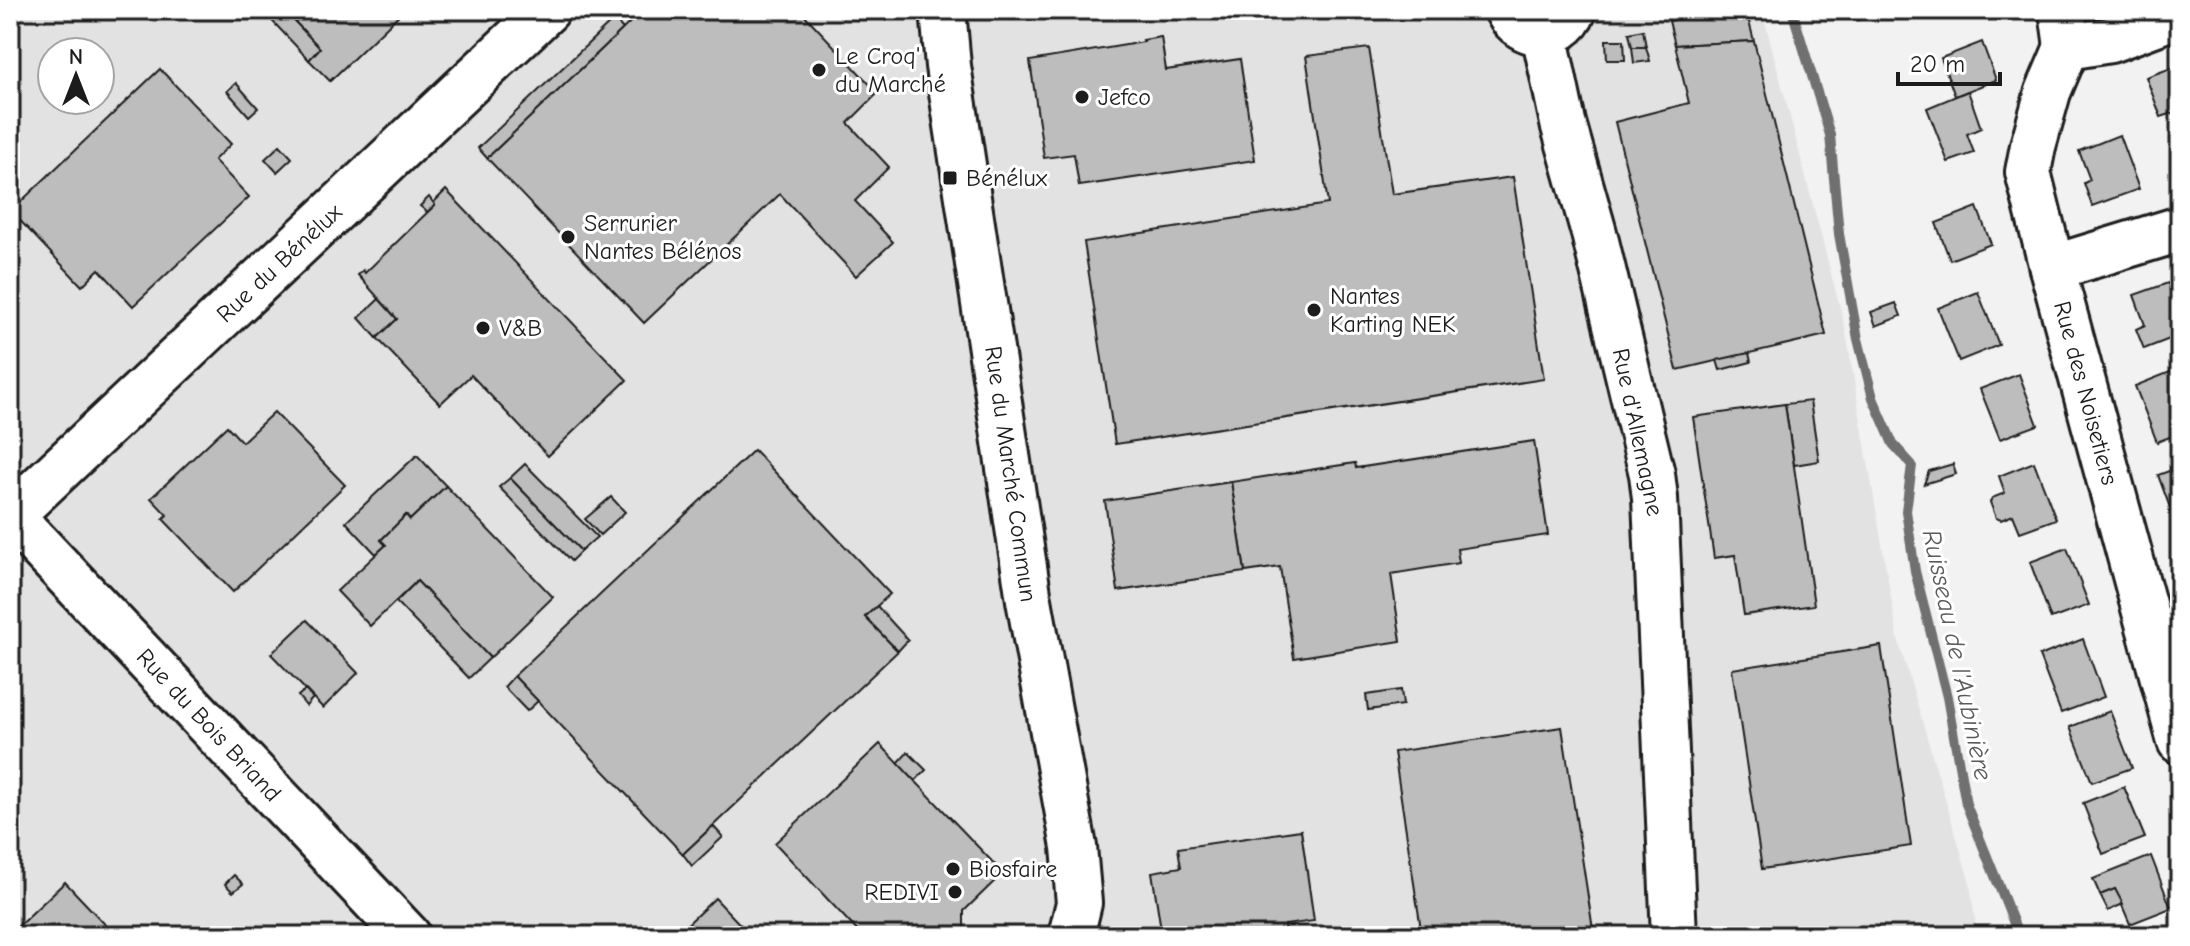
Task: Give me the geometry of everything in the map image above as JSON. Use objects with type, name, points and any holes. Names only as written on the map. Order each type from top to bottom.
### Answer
[{"type":"street","name":"Rue du Bénélux","points":[[10,515],[547,10]]},
{"type":"street","name":"Rue du Marché Commun","points":[[943,10],[948,66],[1029,600],[1074,847],[1079,903],[1071,936]]},
{"type":"street","points":[[1507,10],[1515,23],[1534,33],[1559,22]]},
{"type":"street","points":[[2065,28],[2110,40],[2180,14]]},
{"type":"street","name":"Rue d'Allemagne","points":[[1559,22],[1563,123],[1594,233],[1654,486],[1674,936]]},
{"type":"street","name":"Rue des Noisetiers","points":[[2065,28],[2028,172],[2180,741]]},
{"type":"street","points":[[2052,268],[2180,229]]},
{"type":"street","name":"Rue du Bois Briand","points":[[10,515],[408,936]]},
{"type":"shaded area","points":[[10,10],[1762,10],[1845,327],[1898,639],[1970,883],[1977,936],[10,936]]},
{"type":"building","points":[[262,10],[284,10],[320,48],[309,60]]},
{"type":"building","points":[[284,10],[404,10],[330,81],[309,60],[320,48]]},
{"type":"building","points":[[643,10],[800,10],[878,93],[848,123],[889,167],[855,201],[893,242],[856,276],[780,194],[644,323],[487,158]]},
{"type":"building","points":[[1715,10],[1746,10],[1754,41],[1675,45],[1669,21]]},
{"type":"building","points":[[1854,10],[1887,10],[1858,20]]},
{"type":"building","points":[[614,19],[623,29],[487,158],[478,148]]},
{"type":"building","points":[[1643,30],[1646,47],[1632,47],[1629,33]]},
{"type":"building","points":[[1161,37],[1166,70],[1240,59],[1255,160],[1079,186],[1074,154],[1044,158],[1030,61]]},
{"type":"building","points":[[1606,40],[1624,40],[1625,60],[1607,60]]},
{"type":"building","points":[[1754,41],[1826,335],[1677,370],[1615,122],[1689,103],[1675,45]]},
{"type":"building","points":[[1982,42],[1996,80],[1955,96],[1941,58]]},
{"type":"building","points":[[1632,47],[1646,47],[1650,61],[1634,63]]},
{"type":"building","name":"Nantes Karting NEK","points":[[1369,48],[1392,194],[1513,177],[1544,379],[1115,444],[1084,242],[1328,204],[1306,56]]},
{"type":"building","points":[[2180,65],[2180,111],[2161,117],[2146,77]]},
{"type":"building","points":[[160,69],[231,144],[214,160],[249,197],[133,306],[99,269],[82,286],[11,211],[111,116],[116,116],[116,111]]},
{"type":"building","points":[[236,83],[258,108],[249,116],[227,91]]},
{"type":"building","points":[[1968,91],[1981,128],[1967,134],[1974,153],[1948,162],[1927,108]]},
{"type":"building","points":[[2119,135],[2139,189],[2092,206],[2084,183],[2090,180],[2079,151]]},
{"type":"building","points":[[280,145],[292,158],[277,172],[265,159]]},
{"type":"building","name":"V&B","points":[[446,190],[627,380],[548,456],[471,375],[440,404],[377,338],[397,319],[358,275],[363,270],[365,273],[435,205],[434,202]]},
{"type":"building","points":[[429,197],[435,205],[427,212],[420,206]]},
{"type":"building","points":[[1977,207],[1991,244],[1950,260],[1936,223]]},
{"type":"building","points":[[2168,283],[2180,315],[2180,335],[2144,349],[2136,329],[2145,325],[2134,295]]},
{"type":"building","points":[[1978,292],[1999,345],[1959,361],[1938,308]]},
{"type":"building","points":[[379,299],[397,319],[377,338],[359,318]]},
{"type":"building","points":[[1896,303],[1901,316],[1876,326],[1871,312]]},
{"type":"building","points":[[1749,353],[1751,362],[1720,370],[1717,360]]},
{"type":"building","points":[[2175,370],[2180,384],[2180,433],[2157,442],[2135,386]]},
{"type":"building","points":[[2019,374],[2038,425],[2000,439],[1980,389]]},
{"type":"building","points":[[1810,401],[1819,461],[1794,465],[1785,404]]},
{"type":"building","points":[[1785,404],[1814,605],[1744,615],[1735,555],[1714,558],[1693,417]]},
{"type":"building","points":[[274,412],[345,485],[233,592],[163,519],[167,515],[151,498],[227,426],[242,442]]},
{"type":"building","points":[[1534,441],[1548,535],[1457,549],[1459,563],[1391,574],[1401,641],[1294,658],[1280,567],[1245,572],[1231,482],[1355,463],[1356,468]]},
{"type":"building","points":[[754,450],[890,594],[865,617],[898,651],[683,854],[514,676]]},
{"type":"building","points":[[417,455],[446,486],[410,520],[406,515],[381,540],[386,545],[376,554],[346,522]]},
{"type":"building","points":[[2034,462],[2056,519],[2020,532],[2013,515],[2001,520],[1996,518],[1990,502],[1992,498],[2005,493],[1999,476]]},
{"type":"building","points":[[525,464],[597,537],[581,551],[510,478]]},
{"type":"building","points":[[1953,464],[1956,474],[1924,484],[1929,471]]},
{"type":"building","points":[[2180,467],[2180,532],[2179,532],[2158,475]]},
{"type":"building","points":[[510,478],[581,551],[571,561],[499,487]]},
{"type":"building","points":[[1231,482],[1245,572],[1118,591],[1105,501]]},
{"type":"building","points":[[446,486],[553,597],[490,658],[417,581],[370,626],[337,591],[386,545],[381,540],[406,515],[410,520]]},
{"type":"building","points":[[611,497],[625,512],[600,535],[585,519]]},
{"type":"building","points":[[2067,548],[2089,605],[2051,619],[2030,562]]},
{"type":"building","points":[[417,581],[490,658],[469,678],[396,602]]},
{"type":"building","points":[[877,606],[908,640],[898,651],[865,617]]},
{"type":"building","points":[[307,620],[358,673],[323,708],[271,654]]},
{"type":"building","points":[[2083,639],[2104,697],[2061,713],[2039,656]]},
{"type":"building","points":[[1881,646],[1911,846],[1762,869],[1732,669]]},
{"type":"building","points":[[514,676],[538,701],[527,711],[504,687]]},
{"type":"building","points":[[305,690],[313,698],[306,706],[298,696]]},
{"type":"building","points":[[1401,690],[1403,705],[1368,710],[1366,695]]},
{"type":"building","points":[[2110,711],[2132,768],[2092,782],[2070,727]]},
{"type":"building","points":[[1562,727],[1594,936],[1422,936],[1394,752]]},
{"type":"building","points":[[880,744],[1003,873],[964,911],[964,933],[961,936],[862,936],[775,843]]},
{"type":"building","points":[[908,752],[926,770],[915,781],[898,763]]},
{"type":"building","points":[[2124,787],[2145,838],[2103,854],[2083,803]]},
{"type":"building","points":[[713,826],[723,837],[692,866],[683,854]]},
{"type":"building","points":[[1301,830],[1314,921],[1285,925],[1287,936],[1162,936],[1152,872],[1181,867],[1178,848]]},
{"type":"building","points":[[2151,856],[2171,908],[2130,924],[2115,889],[2100,895],[2093,879]]},
{"type":"building","points":[[234,875],[243,884],[233,892],[225,884]]},
{"type":"building","points":[[65,882],[116,936],[10,936],[10,934]]},
{"type":"building","points":[[2115,889],[2123,904],[2108,911],[2100,895]]},
{"type":"building","points":[[715,898],[751,936],[675,936]]},
{"type":"building","points":[[1880,929],[1881,936],[1834,936]]},
{"type":"waterway","name":"Ruisseau de l'Aubinière","points":[[1792,10],[1830,135],[1839,234],[1858,339],[1873,398],[1893,444],[1912,465],[1906,511],[1915,571],[1947,697],[1966,804],[2019,936]]},
{"type":"place","name":"Le Croq' du Marché","points":[[819,70]]},
{"type":"place","name":"Jefco","points":[[1082,97]]},
{"type":"place","name":"Bénélux","points":[[950,178]]},
{"type":"place","name":"Serrurier Nantes Bélénos","points":[[568,237]]},
{"type":"place","name":"Nantes Karting NEK","points":[[1314,310]]},
{"type":"place","name":"V&B","points":[[483,328]]},
{"type":"place","name":"Biosfaire","points":[[953,869]]},
{"type":"place","name":"REDIVI","points":[[955,892]]}]
